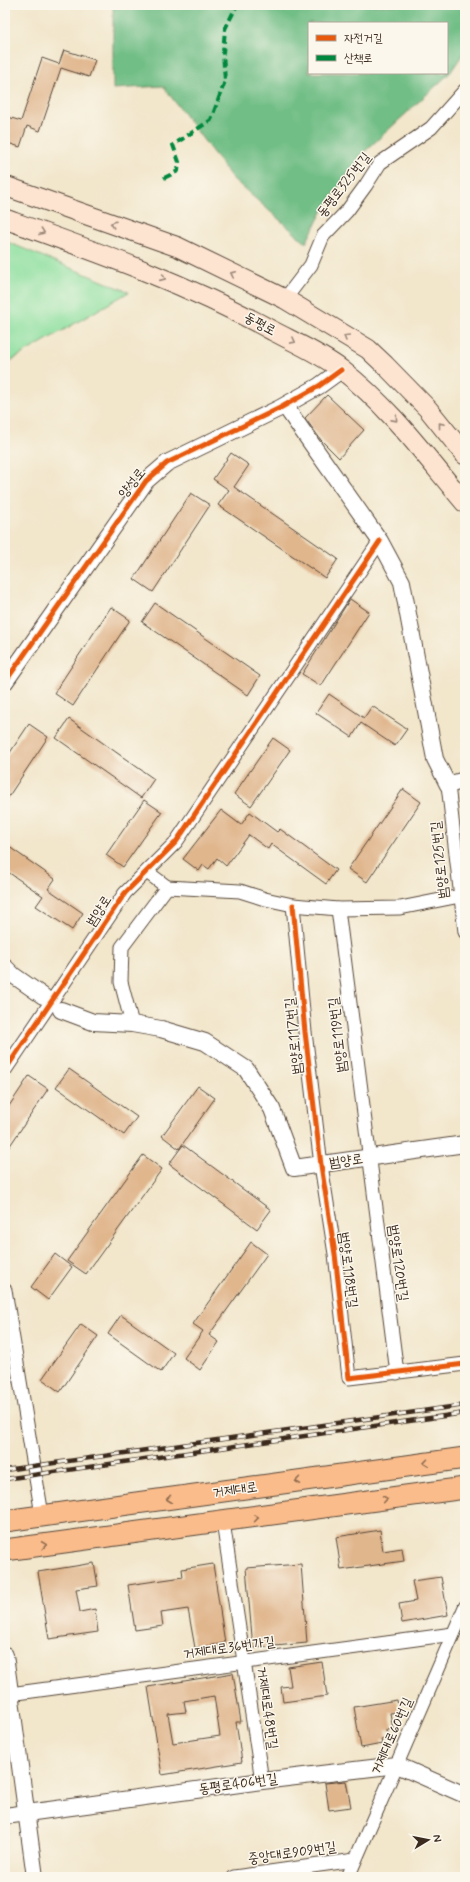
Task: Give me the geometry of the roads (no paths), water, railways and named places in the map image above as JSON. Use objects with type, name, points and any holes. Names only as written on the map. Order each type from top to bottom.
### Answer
[{"type":"main road","points":[[5,186],[178,247],[285,300],[368,349],[386,364],[428,409],[465,455]]},
{"type":"main road","name":"동평로","points":[[5,219],[152,273],[223,304],[320,356],[341,370],[381,404],[465,503]]},
{"type":"main road","name":"거제대로","points":[[5,1521],[465,1458]]},
{"type":"main road","points":[[5,1550],[223,1522],[465,1488]]},
{"type":"street","name":"동평로325번길","points":[[285,300],[311,265],[323,236],[347,211],[380,163],[430,128],[465,90]]},
{"type":"street","name":"양성로","points":[[5,682],[146,480],[167,463],[285,406],[319,386],[341,370]]},
{"type":"street","points":[[285,406],[380,541],[402,582],[435,759],[448,785],[465,780]]},
{"type":"street","name":"범양로","points":[[5,1070],[125,893],[176,842],[380,541]]},
{"type":"street","name":"범양로125번길","points":[[448,785],[462,867],[460,896],[465,932]]},
{"type":"street","points":[[147,872],[166,887],[240,891],[265,899],[292,905],[338,909],[400,908],[460,896]]},
{"type":"street","points":[[132,1024],[121,982],[122,947],[166,887]]},
{"type":"street","name":"범양로117번길","points":[[292,905],[321,1165]]},
{"type":"street","name":"범양로119번길","points":[[338,909],[368,1158]]},
{"type":"street","points":[[5,967],[13,975],[43,996]]},
{"type":"street","name":"범양로","points":[[61,1010],[93,1022],[132,1024],[160,1029],[204,1042],[246,1069],[272,1109],[294,1168],[465,1144]]},
{"type":"street","name":"범양로120번길","points":[[368,1158],[397,1373]]},
{"type":"street","name":"범양로118번길","points":[[321,1165],[335,1254],[349,1378],[397,1373]]},
{"type":"street","points":[[5,1290],[42,1515]]},
{"type":"street","points":[[397,1373],[465,1364]]},
{"type":"street","name":"거제대로48번길","points":[[223,1522],[262,1781]]},
{"type":"street","name":"거제대로60번길","points":[[348,1877],[465,1607]]},
{"type":"street","name":"거제대로36번가길","points":[[10,1694],[453,1634]]},
{"type":"street","points":[[5,1655],[35,1877]]},
{"type":"street","points":[[397,1765],[465,1795]]},
{"type":"street","name":"동평로406번길","points":[[5,1816],[262,1781],[397,1765]]},
{"type":"street","name":"중앙대로909번길","points":[[234,1877],[267,1875],[355,1860]]},
{"type":"railway","points":[[5,1470],[465,1405]]},
{"type":"railway","points":[[5,1479],[465,1413]]}]
